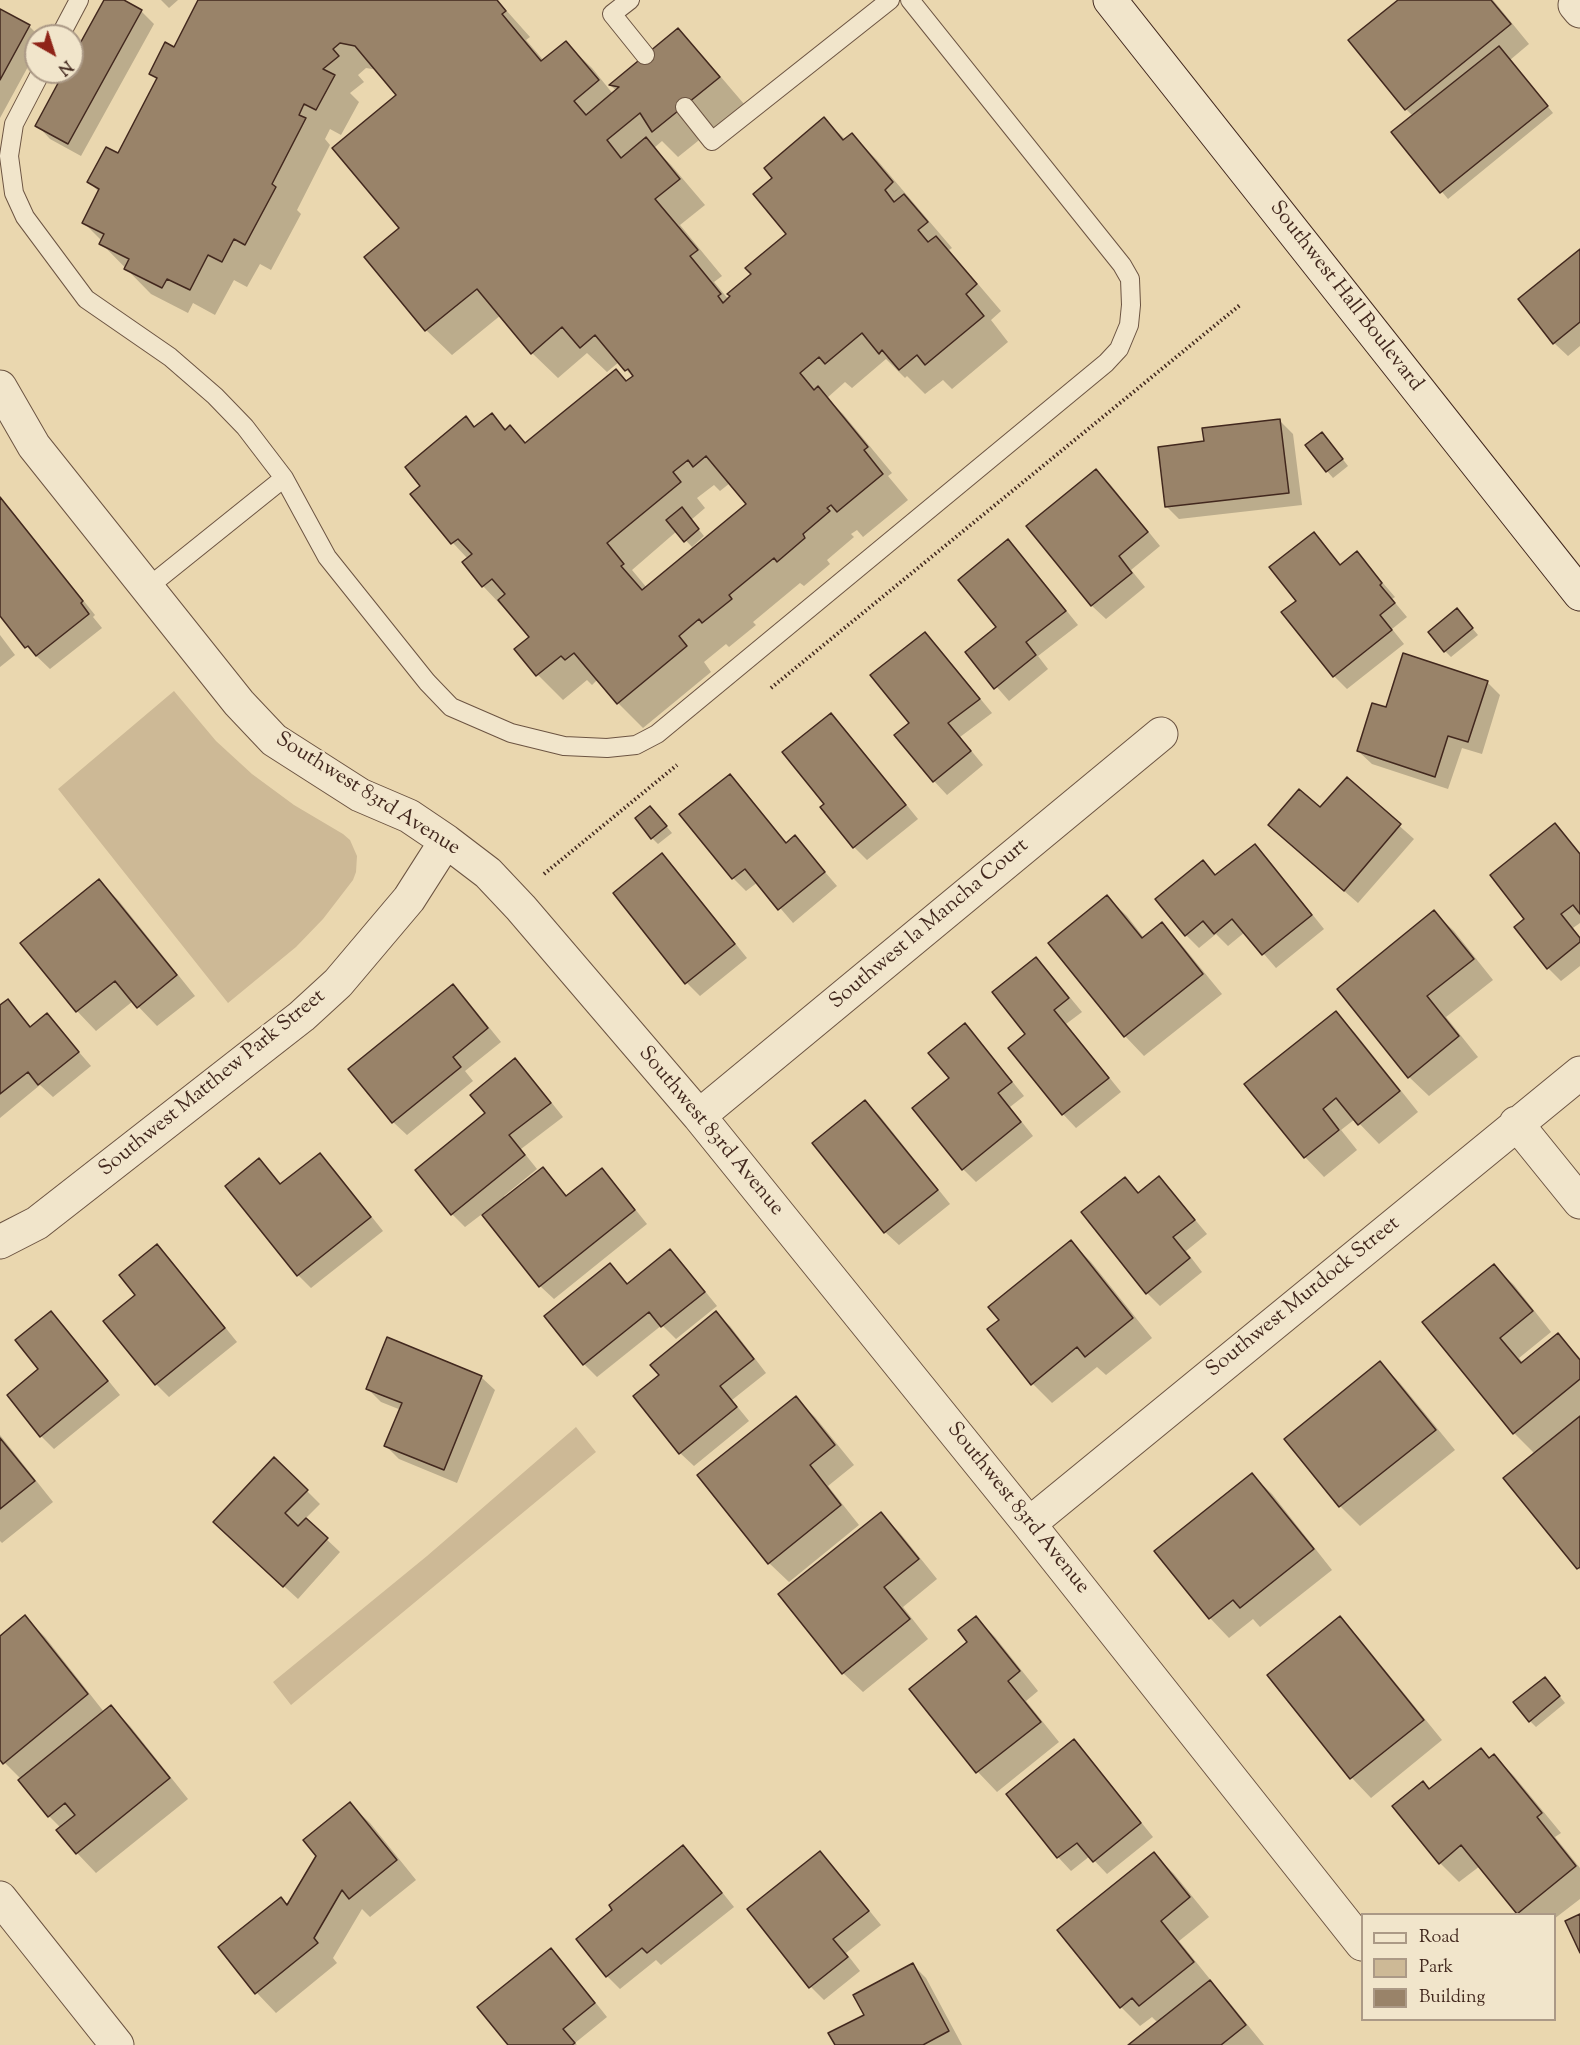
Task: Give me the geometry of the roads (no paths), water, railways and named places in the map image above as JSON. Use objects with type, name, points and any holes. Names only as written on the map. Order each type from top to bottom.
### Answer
[{"type":"street","name":"Southwest Hall Boulevard","points":[[1110,0],[1580,594]]},
{"type":"street","name":"Southwest 83rd Avenue","points":[[2,398],[34,446],[239,703],[274,740],[360,795],[409,816],[488,873],[512,899],[699,1116],[1029,1524],[1361,1943]]},
{"type":"street","name":"Southwest la Mancha Court","points":[[699,1116],[1161,734]]},
{"type":"street","name":"Southwest Matthew Park Street","points":[[0,1242],[37,1223],[302,1016],[339,982],[409,898],[446,841]]},
{"type":"street","name":"Southwest Murdock Street","points":[[1029,1524],[1580,1073]]},
{"type":"street","points":[[1516,1124],[1580,1202]]},
{"type":"street","points":[[6,1916],[117,2045]]},
{"type":"lane","points":[[66,24],[79,0]]},
{"type":"lane","points":[[630,0],[612,14],[645,55]]},
{"type":"lane","points":[[685,107],[712,141],[890,0]]},
{"type":"lane","points":[[35,84],[14,124],[9,156],[14,193],[25,216],[86,299],[170,357],[215,396],[245,427],[284,478],[327,557],[427,682],[451,707],[511,732],[564,746],[607,748],[636,746],[657,734],[1106,363],[1119,349],[1129,325],[1130,279],[1122,265],[910,0]]},
{"type":"lane","points":[[147,588],[284,478]]}]
